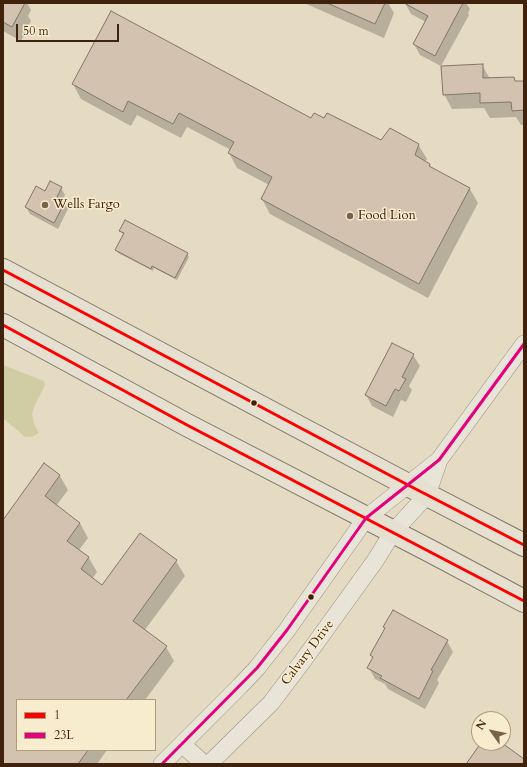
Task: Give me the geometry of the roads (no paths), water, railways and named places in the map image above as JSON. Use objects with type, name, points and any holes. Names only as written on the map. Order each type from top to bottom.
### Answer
[{"type":"highway","points":[[3,270],[524,545]]},
{"type":"highway","points":[[3,325],[187,425],[524,601]]},
{"type":"street","points":[[162,764],[240,686],[272,650],[366,518],[439,460],[524,344]]},
{"type":"street","points":[[427,495],[439,460]]},
{"type":"street","name":"Calvary Drive","points":[[209,764],[270,703],[307,656],[371,568],[393,532],[427,495]]},
{"type":"street","points":[[182,744],[204,764]]},
{"type":"place","name":"Wells Fargo","points":[[45,205]]},
{"type":"place","name":"Food Lion","points":[[350,216]]}]
